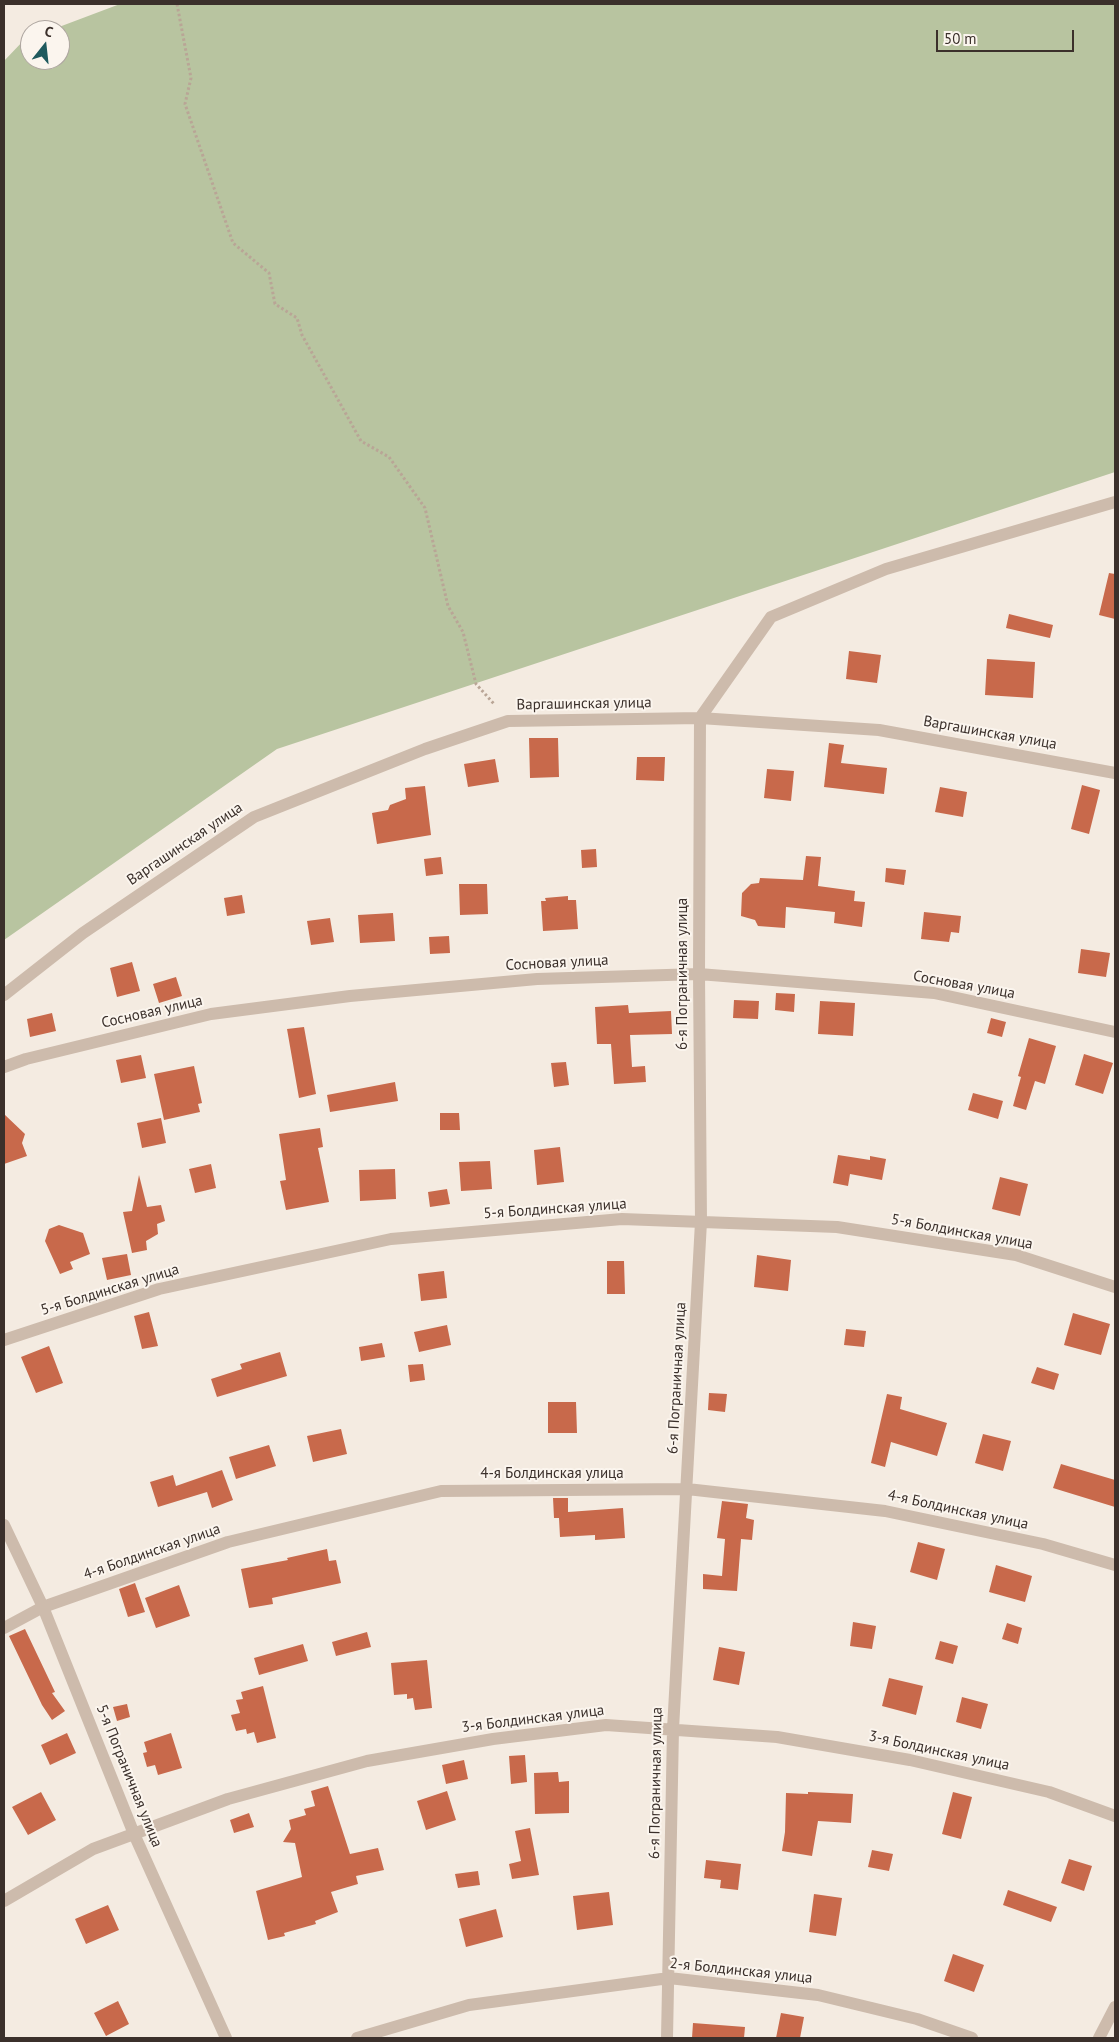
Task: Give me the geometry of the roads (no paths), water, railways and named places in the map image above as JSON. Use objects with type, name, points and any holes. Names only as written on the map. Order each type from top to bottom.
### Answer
[{"type":"street","points":[[700,718],[772,618],[886,569],[1115,502]]},
{"type":"street","name":"Варгашинская улица","points":[[4,995],[83,933],[254,817],[425,749],[508,721],[700,718],[879,730],[1115,773]]},
{"type":"street","name":"6-я Пограничная улица","points":[[667,2038],[673,1730],[702,1222],[699,974],[700,718]]},
{"type":"street","name":"Сосновая улица","points":[[4,1067],[26,1059],[221,1013],[350,996],[537,979],[699,974],[934,993],[1115,1032]]},
{"type":"street","name":"5-я Болдинская улица","points":[[4,1340],[159,1288],[391,1238],[622,1220],[837,1227],[1016,1255],[1115,1287]]},
{"type":"street","name":"4-я Болдинская улица","points":[[4,1628],[43,1607],[228,1542],[442,1491],[688,1489],[885,1511],[1043,1544],[1115,1565]]},
{"type":"street","name":"5-я Пограничная улица","points":[[4,1525],[43,1607],[134,1834],[226,2038]]},
{"type":"street","name":"3-я Болдинская улица","points":[[4,1902],[92,1849],[228,1798],[367,1761],[493,1739],[606,1725],[777,1737],[910,1760],[1049,1792],[1115,1816]]},
{"type":"street","name":"2-я Болдинская улица","points":[[357,2038],[469,2005],[669,1978],[818,1995],[917,2019],[972,2038]]},
{"type":"street","points":[[1099,2038],[1115,2008]]}]
